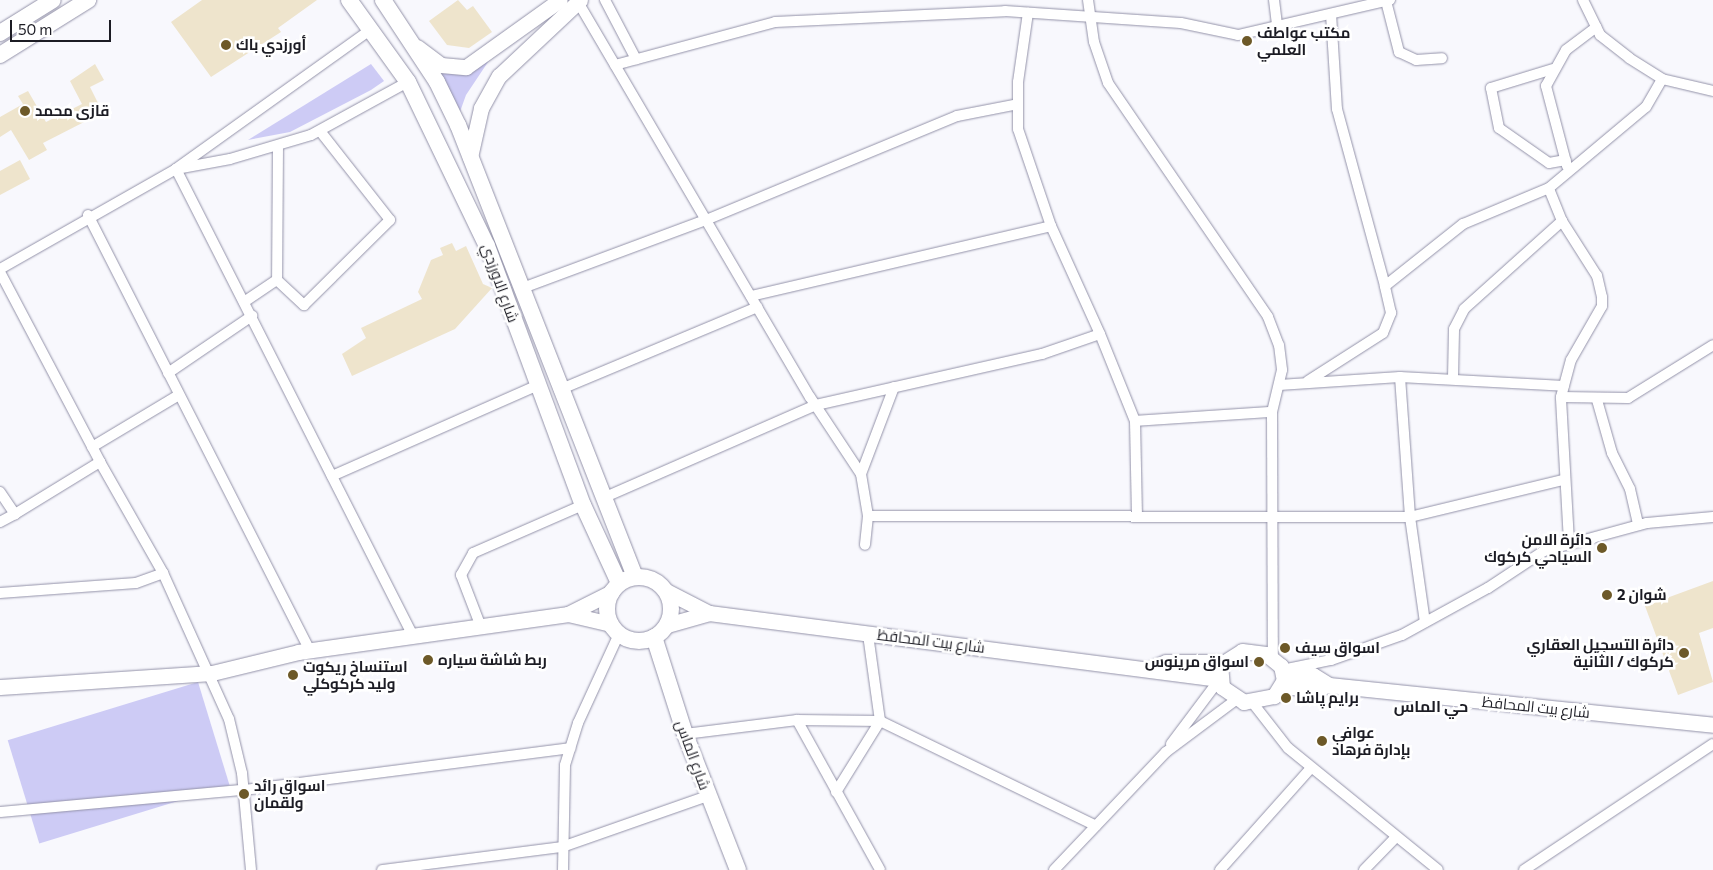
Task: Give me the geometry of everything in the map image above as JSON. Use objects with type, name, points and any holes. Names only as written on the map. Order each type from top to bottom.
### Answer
[{"type":"main road","points":[[0,33],[53,0]]},
{"type":"main road","points":[[0,55],[88,0]]},
{"type":"main road","name":"شارع الاورزدي","points":[[383,0],[415,45],[458,125],[470,164],[635,577]]},
{"type":"main road","points":[[415,45],[441,65],[466,67],[560,0]]},
{"type":"main road","points":[[470,164],[475,125],[499,76],[579,1]]},
{"type":"main road","name":"شارع الاورزدي","points":[[357,3],[370,30],[408,82],[487,246],[583,505],[616,588]]},
{"type":"main road","points":[[0,687],[212,673],[310,651],[568,614],[635,577],[653,580],[666,591],[671,608],[667,625],[654,637],[640,640],[615,629],[568,614]]},
{"type":"main road","points":[[615,629],[607,604],[616,588]]},
{"type":"main road","name":"شارع بيت المحافظ","points":[[666,591],[709,614],[1154,667],[1167,674],[1219,680]]},
{"type":"main road","name":"شارع بيت المحافظ","points":[[667,625],[709,614]]},
{"type":"main road","name":"شارع الماس","points":[[654,637],[685,734],[738,870]]},
{"type":"main road","name":"شارع بيت المحافظ","points":[[1154,667],[1166,662],[1222,662],[1246,651],[1312,689],[1329,685],[1713,725]]},
{"type":"main road","points":[[1222,662],[1219,680],[1236,699],[1252,702],[1271,698],[1280,671]]},
{"type":"street","points":[[605,0],[636,59]]},
{"type":"street","points":[[1088,0],[1090,18],[1108,82],[1268,317],[1279,345],[1279,385],[1272,412],[1280,671],[1370,648],[1425,622],[1544,551],[1569,542],[1638,525],[1713,517]]},
{"type":"street","points":[[1274,0],[1276,26]]},
{"type":"street","points":[[1584,0],[1596,28],[1662,79],[1713,91]]},
{"type":"street","points":[[579,1],[757,307],[816,405],[861,474],[868,516],[866,545]]},
{"type":"street","points":[[615,65],[775,22],[1028,13],[1181,23],[1238,35],[1388,1],[1400,52],[1416,60],[1442,58]]},
{"type":"street","points":[[1028,13],[1018,104],[1018,129],[1051,226],[1100,334],[1135,421],[1137,517]]},
{"type":"street","points":[[1306,382],[1383,333],[1392,313],[1337,109],[1331,79],[1331,14]]},
{"type":"street","points":[[1569,171],[1547,96],[1553,69],[1573,43],[1596,28]]},
{"type":"street","points":[[250,870],[244,790],[229,719],[212,673],[163,573],[100,462],[0,271],[88,216],[176,169],[370,30]]},
{"type":"street","points":[[1553,69],[1490,88],[1499,128],[1549,163],[1566,160]]},
{"type":"street","points":[[1385,286],[1463,224],[1549,188],[1646,107],[1662,79]]},
{"type":"street","points":[[176,169],[278,146],[320,131],[408,82]]},
{"type":"street","points":[[520,289],[706,220],[957,116],[1018,104]]},
{"type":"street","points":[[278,146],[277,280],[304,305],[390,220],[320,131]]},
{"type":"street","points":[[176,169],[413,636]]},
{"type":"street","points":[[1549,188],[1562,220],[1597,276],[1602,297],[1602,306],[1571,360],[1560,396],[1563,480],[1569,542]]},
{"type":"street","points":[[88,216],[310,651]]},
{"type":"street","points":[[1453,378],[1454,329],[1464,309],[1562,220]]},
{"type":"street","points":[[751,296],[1051,226]]},
{"type":"street","points":[[244,302],[277,280]]},
{"type":"street","points":[[559,390],[757,307]]},
{"type":"street","points":[[168,373],[252,316]]},
{"type":"street","points":[[603,498],[816,405],[1042,354],[1100,334]]},
{"type":"street","points":[[1560,396],[1597,400],[1628,398],[1713,345]]},
{"type":"street","points":[[1279,385],[1400,377],[1453,378],[1564,386]]},
{"type":"street","points":[[1400,377],[1410,517],[1425,622]]},
{"type":"street","points":[[332,476],[538,385]]},
{"type":"street","points":[[861,474],[894,387]]},
{"type":"street","points":[[92,447],[179,395]]},
{"type":"street","points":[[1597,400],[1612,453],[1630,489],[1638,525]]},
{"type":"street","points":[[1135,421],[1272,412]]},
{"type":"street","points":[[0,522],[100,462]]},
{"type":"street","points":[[868,516],[1410,517],[1563,480]]},
{"type":"street","points":[[0,492],[15,514]]},
{"type":"street","points":[[481,626],[461,575],[473,554],[583,505]]},
{"type":"street","points":[[0,593],[136,583],[163,573]]},
{"type":"street","points":[[563,870],[565,765],[615,629]]},
{"type":"street","points":[[836,792],[880,721],[868,634]]},
{"type":"street","points":[[1058,869],[1166,752],[1219,680]]},
{"type":"street","points":[[1166,752],[1236,699]]},
{"type":"street","points":[[1252,702],[1272,732],[1395,838],[1438,870]]},
{"type":"street","points":[[797,720],[880,870]]},
{"type":"street","points":[[685,734],[797,720],[880,721],[1096,826]]},
{"type":"street","points":[[1524,870],[1713,744]]},
{"type":"street","points":[[0,812],[244,790],[570,748]]},
{"type":"street","points":[[1220,870],[1312,768]]},
{"type":"street","points":[[382,870],[562,847],[708,796]]},
{"type":"street","points":[[1364,870],[1395,838]]},
{"type":"shaded area","points":[[494,53],[466,95],[457,120],[440,72],[460,75]]},
{"type":"shaded area","points":[[371,64],[384,81],[371,90],[290,132],[248,140]]},
{"type":"shaded area","points":[[198,682],[230,785],[39,843],[8,740]]},
{"type":"building","name":"أورزدي باك","points":[[202,0],[317,0],[278,28],[281,32],[211,77],[171,22]]},
{"type":"building","points":[[458,0],[467,10],[473,6],[492,32],[469,48],[447,45],[429,21]]},
{"type":"building","name":"قازی محمد","points":[[95,64],[104,80],[90,87],[100,107],[87,114],[90,119],[43,143],[47,150],[29,160],[11,130],[0,137],[0,117],[23,104],[18,96],[28,91],[46,122],[82,104],[70,81]]},
{"type":"building","name":"قازی محمد","points":[[20,160],[30,179],[0,195],[0,171]]},
{"type":"building","points":[[452,243],[456,251],[466,246],[483,284],[492,288],[455,329],[352,376],[342,354],[366,338],[361,328],[422,299],[418,292],[431,260],[443,255],[440,248]]},
{"type":"building","name":"دائرة التسجيل العقاري كركوك / الثانية","points":[[1713,581],[1713,628],[1699,633],[1713,682],[1678,695],[1645,606]]},
{"type":"place","name":"مكتب عواطف العلمي","points":[[1247,41]]},
{"type":"place","name":"أورزدي باك","points":[[226,45]]},
{"type":"place","name":"قازی محمد","points":[[25,111]]},
{"type":"place","name":"دائرة الامن السياحي كركوك","points":[[1602,548]]},
{"type":"place","name":"شوان 2","points":[[1607,595]]},
{"type":"place","name":"اسواق سيف","points":[[1285,648]]},
{"type":"place","name":"دائرة التسجيل العقاري كركوك / الثانية","points":[[1684,653]]},
{"type":"place","name":"ربط شاشة سياره","points":[[428,660]]},
{"type":"place","name":"اسواق مرينوس","points":[[1259,662]]},
{"type":"place","name":"استنساخ ريكوت وليد كركوكلي","points":[[293,675]]},
{"type":"place","name":"برایم پاشا","points":[[1286,698]]},
{"type":"place","name":"عوافي بإدارة فرهاد","points":[[1322,741]]},
{"type":"place","name":"اسواق رائد ولقمان","points":[[244,794]]},
{"type":"district","name":"حي الماس","points":[[1431,706]]}]
